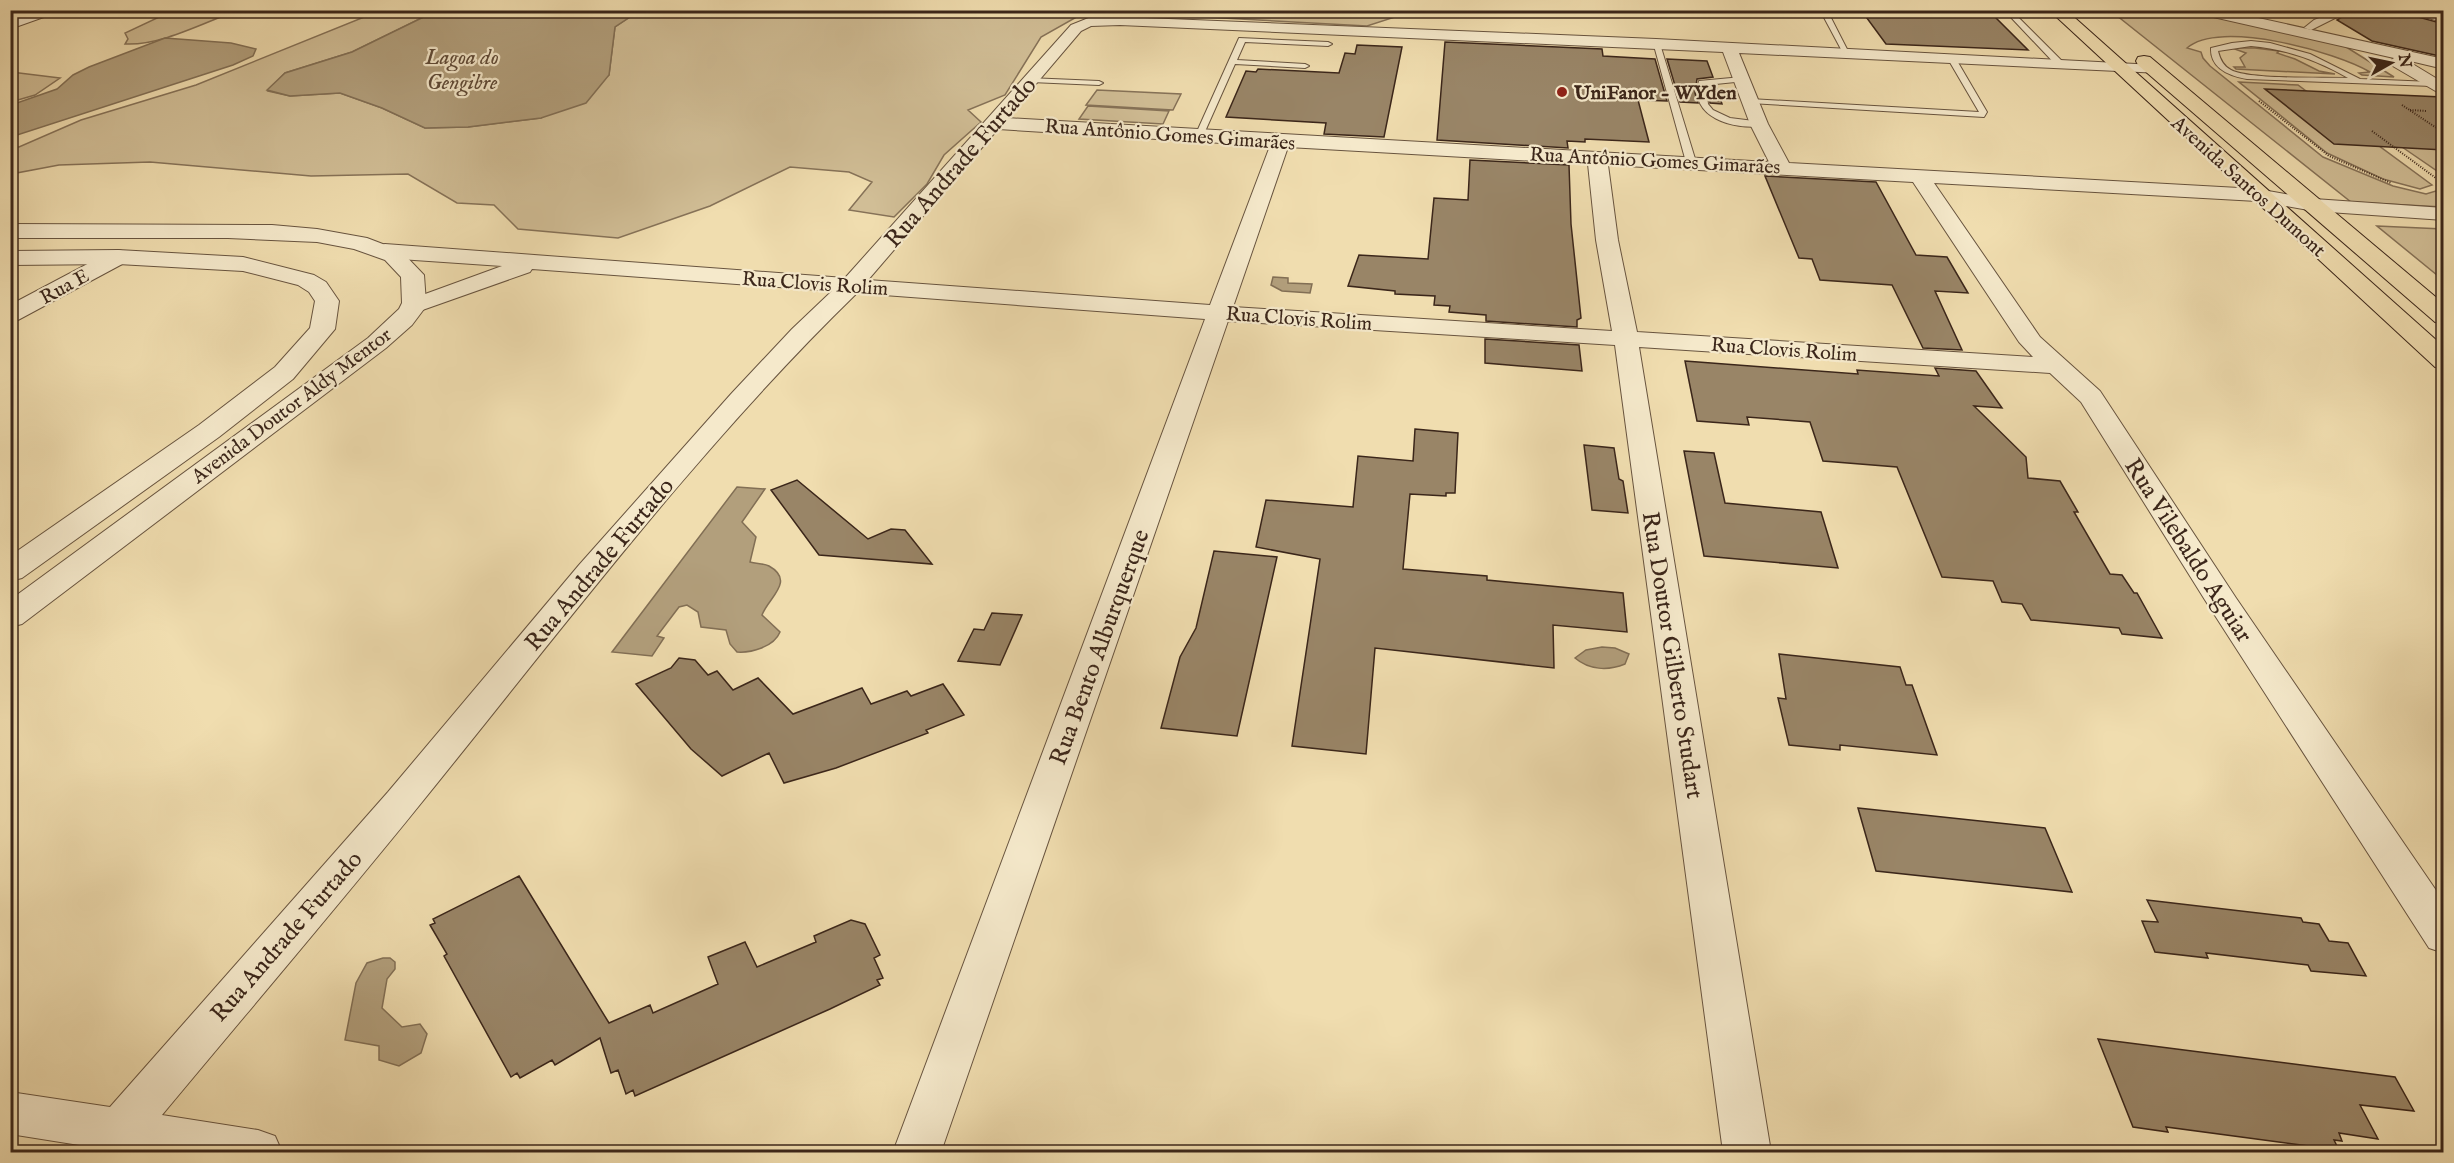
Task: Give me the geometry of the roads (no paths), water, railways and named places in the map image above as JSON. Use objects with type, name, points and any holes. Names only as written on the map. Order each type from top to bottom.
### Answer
[{"type":"main road","name":"Avenida Santos Dumont","points":[[2073,19],[2120,68],[2257,195],[2444,361]]},
{"type":"main road","name":"Avenida Santos Dumont","points":[[2130,49],[2444,317]]},
{"type":"street","points":[[10,15],[23,10]]},
{"type":"street","points":[[10,24],[50,10]]},
{"type":"street","points":[[2227,10],[2375,49],[2444,64]]},
{"type":"street","points":[[2200,11],[2444,58]]},
{"type":"street","name":"Rua Andrade Furtado","points":[[120,1130],[401,802],[590,572],[740,400],[801,334],[851,286],[1078,26],[1099,21],[1656,44]]},
{"type":"street","points":[[1656,44],[2155,70]]},
{"type":"street","points":[[1729,48],[1759,124],[1781,167]]},
{"type":"street","points":[[2375,49],[2438,88]]},
{"type":"street","name":"Rua Antônio Gomes Gimarães","points":[[995,123],[2257,195],[2314,205],[2444,214]]},
{"type":"street","name":"Rua Bento Alburquerque","points":[[916,1152],[1281,141]]},
{"type":"street","name":"Rua Doutor Gilberto Studart","points":[[1597,157],[1607,240],[1626,339],[1747,1152]]},
{"type":"street","name":"Rua Vilebaldo Aguiar","points":[[1919,176],[2031,342],[2084,388],[2091,397],[2221,600],[2444,936]]},
{"type":"street","name":"Avenida Doutor Aldy Mentor","points":[[10,231],[292,232],[333,237],[385,251],[405,265],[414,277],[417,289],[414,306],[377,343],[10,617]]},
{"type":"street","points":[[10,257],[52,231]]},
{"type":"street","name":"Rua Clovis Rolim","points":[[385,251],[1220,313],[2056,366]]},
{"type":"street","name":"Avenida Doutor Aldy Mentor","points":[[10,257],[118,257],[243,264],[306,280],[318,287],[327,302],[322,329],[284,373],[210,431],[10,571]]},
{"type":"street","name":"Rua E","points":[[10,315],[118,257]]},
{"type":"street","name":"Rua Clovis Rolim","points":[[414,306],[488,277],[543,262]]},
{"type":"street","points":[[10,1113],[258,1152]]},
{"type":"lane","points":[[1823,10],[1847,53]]},
{"type":"lane","points":[[2007,10],[2060,64]]},
{"type":"lane","points":[[2303,30],[2348,10]]},
{"type":"lane","points":[[2398,10],[2444,20]]},
{"type":"lane","points":[[1199,136],[1242,40],[1328,44]]},
{"type":"lane","points":[[1656,44],[1691,162]]},
{"type":"lane","points":[[2358,81],[2321,60],[2282,49],[2244,44],[2226,46],[2214,51],[2216,61],[2222,69],[2238,76],[2358,81],[2438,88]]},
{"type":"lane","points":[[1750,101],[1981,115],[1983,112],[1952,59]]},
{"type":"lane","points":[[1232,62],[1305,66]]},
{"type":"lane","points":[[1742,79],[1713,80],[1702,83],[1702,98],[1710,113],[1716,117],[1733,122],[1759,124]]},
{"type":"lane","points":[[1031,80],[1099,83]]},
{"type":"water","name":"Lagoa do Gengibre","points":[[436,11],[639,11],[615,27],[609,75],[586,103],[541,118],[468,127],[425,128],[382,108],[340,93],[290,96],[267,90],[285,73],[352,52]]},
{"type":"water","points":[[165,38],[231,43],[256,49],[253,56],[233,65],[11,137],[11,105],[57,89],[73,75],[89,67]]},
{"type":"water","points":[[1273,277],[1288,278],[1288,283],[1312,284],[1310,293],[1282,291],[1271,285]]},
{"type":"water","points":[[737,487],[765,489],[742,522],[756,537],[750,562],[769,566],[777,572],[780,578],[778,590],[762,615],[780,632],[777,637],[762,648],[737,652],[730,644],[726,630],[701,627],[698,612],[687,605],[679,607],[657,636],[664,638],[652,656],[612,652]]},
{"type":"water","points":[[1602,647],[1615,648],[1629,654],[1625,664],[1612,668],[1599,668],[1586,665],[1575,658],[1586,650]]},
{"type":"water","points":[[390,958],[395,962],[395,969],[387,979],[382,1008],[402,1027],[420,1024],[427,1034],[421,1053],[399,1066],[379,1060],[379,1046],[345,1040],[356,983],[367,963]]},
{"type":"place","name":"UniFanor - WYden","points":[[1562,92]]}]
